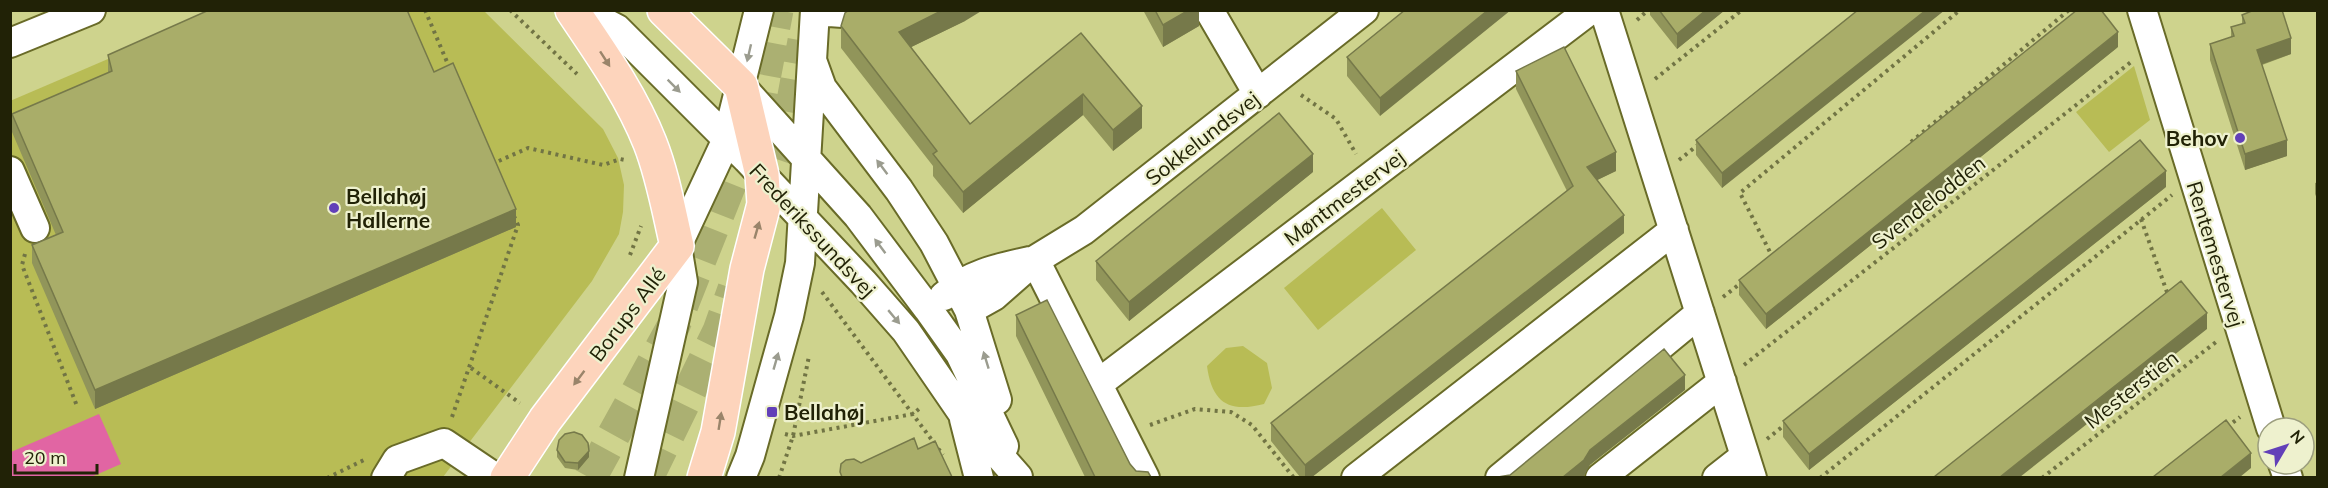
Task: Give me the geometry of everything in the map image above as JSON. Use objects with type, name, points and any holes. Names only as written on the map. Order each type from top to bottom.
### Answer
[{"type":"main road","points":[[572,10],[607,61],[638,114],[656,159],[677,246]]},
{"type":"main road","name":"Frederikssundsvej","points":[[664,10],[741,86]]},
{"type":"main road","points":[[705,477],[718,432],[747,269],[764,204],[762,175],[741,86]]},
{"type":"main road","name":"Borups Allé","points":[[507,477],[545,420],[677,246]]},
{"type":"street","points":[[10,43],[91,10]]},
{"type":"street","name":"Frederikssundsvej","points":[[581,10],[618,29],[762,175],[906,332],[963,414],[1018,477]]},
{"type":"street","name":"Borups Allé","points":[[677,246],[727,139],[759,10]]},
{"type":"street","points":[[741,477],[750,456],[789,316],[800,263],[815,11],[843,14],[848,10]]},
{"type":"street","points":[[1209,10],[1258,94]]},
{"type":"street","name":"Sokkelundsvej","points":[[928,309],[963,297],[983,272],[1035,260],[1084,230],[1364,10]]},
{"type":"street","name":"Møntmestervej","points":[[1099,383],[1590,10]]},
{"type":"street","points":[[1604,10],[1748,467],[1718,477]]},
{"type":"street","name":"Rentemestervej","points":[[2142,10],[2192,179],[2267,416]]},
{"type":"street","points":[[812,57],[822,88],[916,215],[963,297],[986,362],[1018,477]]},
{"type":"street","name":"Frederikssundsvej","points":[[741,86],[861,220],[960,354],[1018,477]]},
{"type":"street","points":[[10,171],[35,228]]},
{"type":"street","points":[[1356,477],[1674,230]]},
{"type":"street","points":[[639,477],[683,282],[677,246]]},
{"type":"street","points":[[1035,260],[1145,477]]},
{"type":"street","points":[[1500,477],[1700,313]]},
{"type":"street","points":[[1600,477],[1722,382]]},
{"type":"street","points":[[963,414],[979,477]]},
{"type":"street","points":[[378,467],[397,460],[444,432],[485,471]]},
{"type":"path","points":[[425,10],[453,76]]},
{"type":"path","points":[[510,10],[583,80]]},
{"type":"path","points":[[1631,97],[1742,10]]},
{"type":"path","points":[[1773,258],[1740,193],[1960,10]]},
{"type":"path","points":[[1907,146],[2069,10]]},
{"type":"path","name":"Svendelodden","points":[[1722,382],[2152,45]]},
{"type":"path","points":[[1282,75],[1306,101],[1336,119],[1370,177]]},
{"type":"path","points":[[1657,177],[1702,142]]},
{"type":"path","points":[[491,164],[528,148],[603,165],[620,159]]},
{"type":"path","points":[[487,153],[496,174]]},
{"type":"path","points":[[1820,477],[2192,179]]},
{"type":"path","points":[[444,432],[454,416],[519,225],[514,215]]},
{"type":"path","points":[[2141,219],[2168,296],[2159,303]]},
{"type":"path","points":[[35,228],[21,265],[77,406]]},
{"type":"path","points":[[1765,264],[1782,251]]},
{"type":"path","points":[[1700,313],[1750,276]]},
{"type":"path","points":[[818,300],[819,288],[945,458]]},
{"type":"path","name":"Mesterstien","points":[[2042,477],[2238,325]]},
{"type":"path","points":[[779,477],[793,436],[810,354]]},
{"type":"path","points":[[471,368],[520,403]]},
{"type":"path","points":[[2226,428],[2262,400]]},
{"type":"path","points":[[776,431],[793,436],[913,414],[920,408]]},
{"type":"path","points":[[1124,435],[1195,409],[1231,412],[1252,425],[1294,477]]},
{"type":"path","points":[[1748,467],[1788,422]]},
{"type":"path","points":[[924,447],[934,443]]},
{"type":"path","points":[[327,477],[378,467]]},
{"type":"shaded area","points":[[220,11],[484,11],[603,129],[618,158],[624,185],[619,234],[592,281],[443,477],[11,477],[10,101]]},
{"type":"shaded area","points":[[2134,66],[2150,120],[2109,152],[2076,112]]},
{"type":"shaded area","points":[[1382,208],[1416,250],[1318,330],[1284,288]]},
{"type":"shaded area","points":[[1243,346],[1267,363],[1272,388],[1264,404],[1232,406],[1218,397],[1209,379],[1207,366],[1226,348]]},
{"type":"shaded area","points":[[99,414],[121,464],[91,477],[12,477],[11,452]]},
{"type":"building","name":"Bellahøj Hallerne","points":[[209,10],[407,10],[434,72],[453,63],[516,209],[95,390],[32,245],[63,232],[12,114],[112,71],[108,55]]},
{"type":"building","points":[[849,10],[943,10],[899,32],[970,124],[1081,33],[1142,106],[1113,130],[1083,94],[963,192],[933,154],[937,151],[841,26],[845,13]]},
{"type":"building","points":[[1155,10],[1189,10],[1163,25]]},
{"type":"building","points":[[1405,10],[1488,10],[1380,98],[1347,57]]},
{"type":"building","points":[[1659,10],[1706,10],[1677,34]]},
{"type":"building","points":[[1858,10],[1926,10],[1722,173],[1696,140]]},
{"type":"building","points":[[2077,10],[2101,10],[2118,32],[1766,314],[1739,280]]},
{"type":"building","points":[[2254,10],[2282,10],[2291,38],[2257,50],[2287,140],[2245,154],[2210,44],[2234,36],[2231,27],[2245,23],[2242,15]]},
{"type":"building","points":[[1564,47],[1616,152],[1587,167],[1624,215],[1305,465],[1271,423],[1573,186],[1516,71]]},
{"type":"building","points":[[1279,113],[1313,154],[1129,302],[1096,261]]},
{"type":"building","points":[[2140,140],[2166,171],[1809,454],[1783,421]]},
{"type":"building","points":[[2181,281],[2207,313],[2000,477],[1934,477]]},
{"type":"building","points":[[1047,300],[1130,464],[1136,471],[1148,472],[1151,477],[1095,477],[1016,315]]},
{"type":"building","points":[[1664,349],[1685,375],[1590,450],[1584,460],[1563,477],[1498,477],[1510,475]]},
{"type":"building","points":[[2226,420],[2251,453],[2221,477],[2153,477]]},
{"type":"building","points":[[574,432],[582,435],[588,443],[589,451],[578,463],[565,462],[557,450],[559,440],[565,434]]},
{"type":"building","points":[[914,438],[918,449],[935,441],[952,477],[842,477],[841,464],[846,460],[854,459],[861,463]]},
{"type":"tunnel","points":[[590,478],[674,325],[757,116],[777,10]]},
{"type":"tunnel","points":[[762,206],[787,134],[804,41]]},
{"type":"tunnel","points":[[647,478],[719,331],[734,289]]},
{"type":"place","name":"Behov","points":[[2240,138]]},
{"type":"place","name":"Bellahøj Hallerne","points":[[334,208]]},
{"type":"place","name":"Bellahøj","points":[[772,412]]}]
